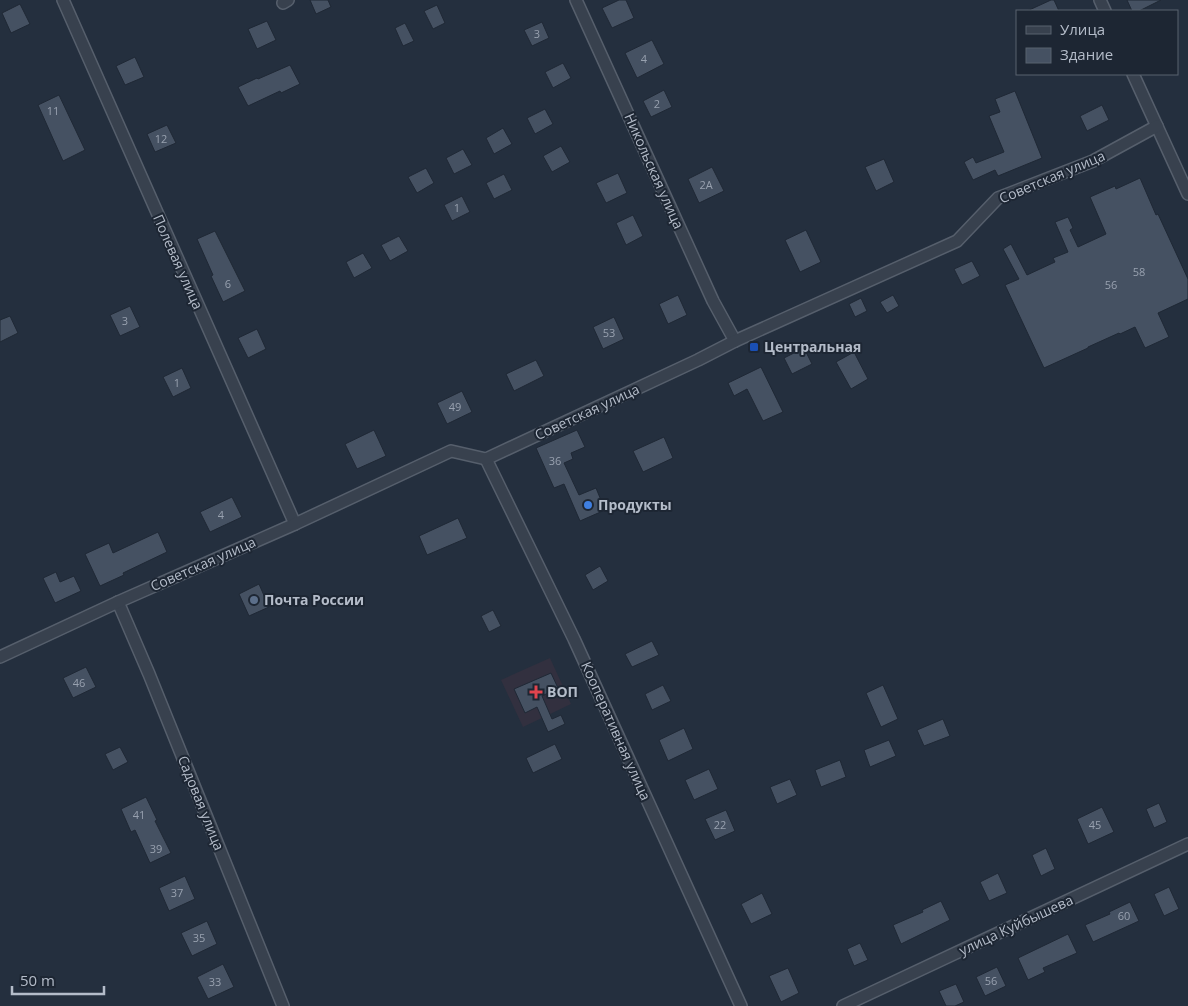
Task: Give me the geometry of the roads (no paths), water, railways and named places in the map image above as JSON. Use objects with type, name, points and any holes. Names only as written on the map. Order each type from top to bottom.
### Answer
[{"type":"street","name":"Полевая улица","points":[[63,0],[295,524]]},
{"type":"street","name":"Никольская улица","points":[[576,0],[714,301],[735,341]]},
{"type":"street","points":[[1133,75],[1188,194]]},
{"type":"street","name":"Советская улица","points":[[0,657],[118,602],[295,524],[451,451],[486,459],[735,341],[957,241],[998,198],[1093,161],[1157,126]]},
{"type":"street","name":"Кооперативная улица","points":[[486,459],[574,639],[741,1006]]},
{"type":"street","name":"Садовая улица","points":[[118,602],[283,1006]]},
{"type":"street","name":"улица Куйбышева","points":[[843,1006],[1188,844]]},
{"type":"place","name":"Центральная","points":[[754,347]]},
{"type":"place","name":"Продукты","points":[[588,505]]},
{"type":"place","name":"Почта России","points":[[254,600]]},
{"type":"place","name":"ВОП","points":[[536,692]]}]
